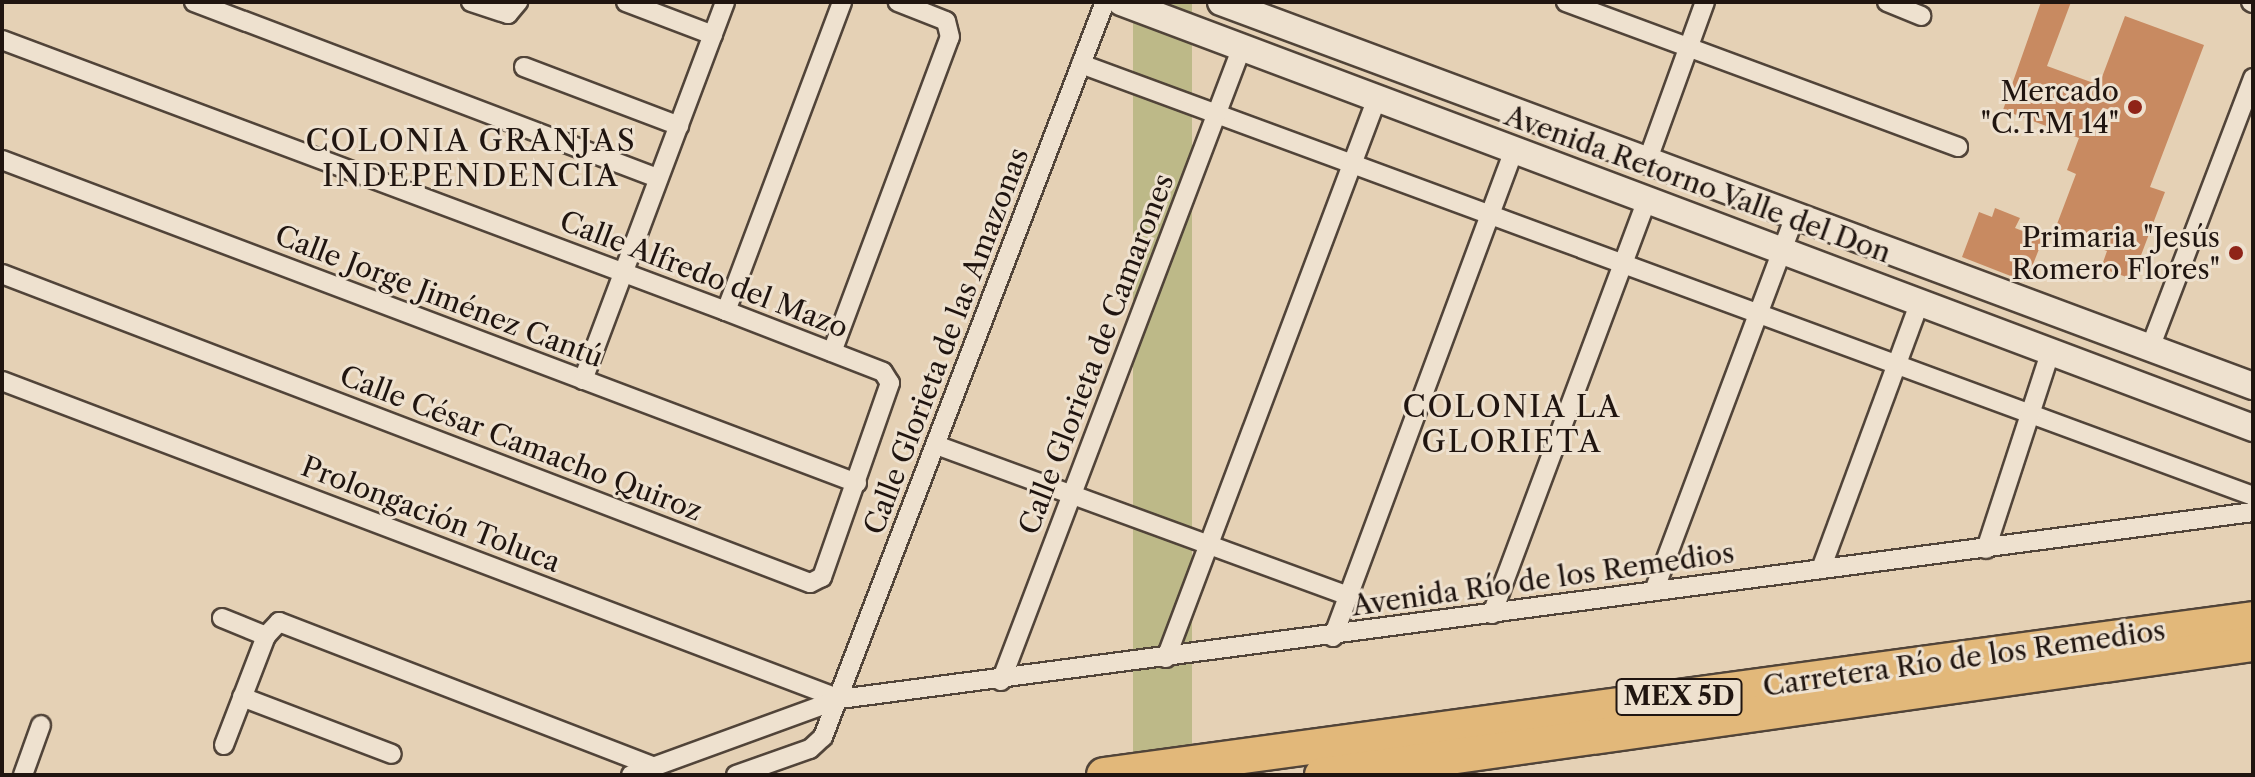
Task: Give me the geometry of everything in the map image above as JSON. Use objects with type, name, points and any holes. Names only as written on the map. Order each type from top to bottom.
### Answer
[{"type":"highway","name":"Carretera Río de los Remedios","points":[[1104,775],[2253,619]]},
{"type":"highway","name":"Carretera Río de los Remedios","points":[[1322,775],[2253,644]]},
{"type":"street","points":[[194,2],[658,178]]},
{"type":"street","points":[[471,2],[508,14],[518,2]]},
{"type":"street","points":[[626,2],[713,35]]},
{"type":"street","points":[[583,380],[725,2]]},
{"type":"street","points":[[726,311],[842,2]]},
{"type":"street","points":[[832,352],[950,37],[946,21],[898,2]]},
{"type":"street","name":"Calle Glorieta de las Amazonas","points":[[736,775],[810,749],[823,737],[1105,2]]},
{"type":"street","name":"Avenida Retorno Valle del Don","points":[[1121,2],[2253,428]]},
{"type":"street","name":"Avenida Retorno Valle del Don","points":[[1221,2],[2253,386]]},
{"type":"street","points":[[1566,2],[1958,147]]},
{"type":"street","points":[[1647,162],[1705,2]]},
{"type":"street","points":[[1887,2],[1921,16]]},
{"type":"street","name":"Calle Alfredo del Mazo","points":[[2,40],[726,311],[890,378]]},
{"type":"street","name":"Calle Glorieta de Camarones","points":[[1001,681],[1242,47]]},
{"type":"street","points":[[1081,64],[2253,496]]},
{"type":"street","points":[[524,67],[679,126]]},
{"type":"street","points":[[2150,348],[2253,78]]},
{"type":"street","points":[[1166,658],[1377,98]]},
{"type":"street","points":[[1333,637],[1514,150]]},
{"type":"street","name":"Calle Jorge Jiménez Cantú","points":[[2,160],[857,483]]},
{"type":"street","points":[[1492,614],[1647,199]]},
{"type":"street","points":[[1654,591],[1795,216]]},
{"type":"street","name":"Calle César Camacho Quiroz","points":[[2,274],[810,583],[822,577],[857,483],[890,378]]},
{"type":"street","points":[[1821,569],[1920,301]]},
{"type":"street","points":[[1986,549],[2051,350]]},
{"type":"street","name":"Prolongación Toluca","points":[[2,381],[840,699]]},
{"type":"street","points":[[936,445],[1074,492],[1347,595]]},
{"type":"street","name":"Avenida Río de los Remedios","points":[[840,699],[1001,681],[2253,512]]},
{"type":"street","points":[[222,618],[270,629],[653,766]]},
{"type":"street","points":[[224,745],[270,629]]},
{"type":"street","points":[[242,697],[392,754]]},
{"type":"street","points":[[631,775],[840,699]]},
{"type":"street","points":[[23,775],[41,725]]},
{"type":"shaded area","points":[[1133,2],[1192,2],[1192,775],[1133,775]]},
{"type":"building","points":[[2041,2],[2071,2],[2047,66],[2099,85],[2125,16],[2204,45],[2150,187],[2165,192],[2132,279],[2101,268],[2107,251],[2054,232],[2076,174],[2067,170],[2079,138],[2003,110]]},
{"type":"building","points":[[1995,208],[2020,218],[2015,228],[2043,239],[2026,282],[1962,257],[1979,212],[1992,217]]},
{"type":"place","name":"Mercado \"C.T.M 14\"","points":[[2135,107]]},
{"type":"place","name":"Primaria \"Jesús Romero Flores\"","points":[[2236,253]]},
{"type":"district","name":"COLONIA GRANJAS INDEPENDENCIA","points":[[471,158]]},
{"type":"district","name":"COLONIA LA GLORIETA","points":[[1512,424]]}]
